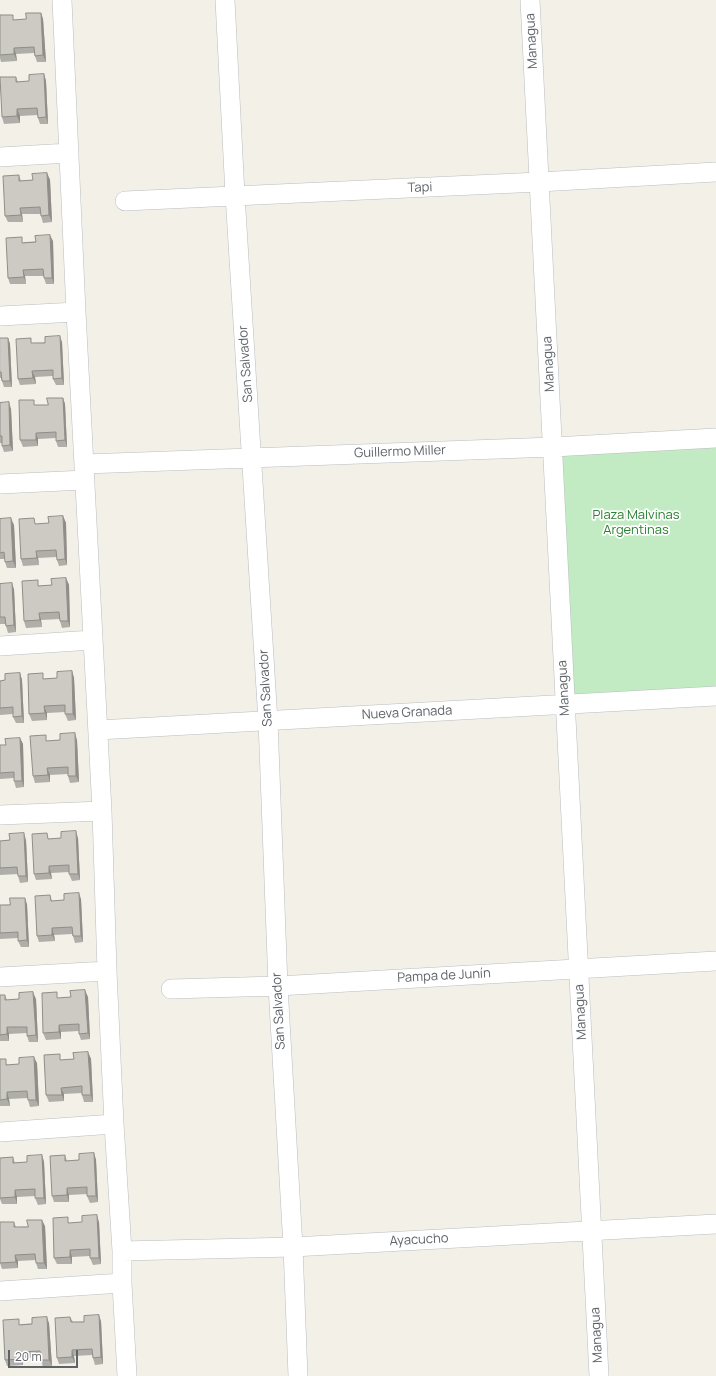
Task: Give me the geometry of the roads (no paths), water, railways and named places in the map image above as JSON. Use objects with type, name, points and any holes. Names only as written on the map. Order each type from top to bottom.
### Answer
[{"type":"street","points":[[62,0],[76,312],[102,811],[107,971],[127,1376]]},
{"type":"street","name":"San Salvador","points":[[225,0],[235,195],[268,721],[278,986],[293,1248],[298,1376]]},
{"type":"street","name":"Managua","points":[[530,0],[599,1376]]},
{"type":"street","points":[[0,157],[69,153]]},
{"type":"street","name":"Tapi","points":[[125,201],[539,182],[716,172]]},
{"type":"street","points":[[0,316],[76,312]]},
{"type":"street","name":"Guillermo Miller","points":[[0,484],[85,472],[252,458],[553,447],[716,438]]},
{"type":"street","points":[[0,646],[93,640]]},
{"type":"street","name":"Nueva Granada","points":[[98,730],[565,703],[716,696]]},
{"type":"street","points":[[0,815],[102,811]]},
{"type":"street","name":"Pampa de Junín","points":[[171,989],[278,986],[716,961]]},
{"type":"street","points":[[0,977],[107,971]]},
{"type":"street","points":[[0,1132],[114,1124]]},
{"type":"street","name":"Ayacucho","points":[[122,1251],[293,1248],[716,1224]]},
{"type":"street","points":[[0,1291],[122,1283]]},
{"type":"park label","name":"Plaza Malvinas Argentinas","points":[[636,522]]}]
